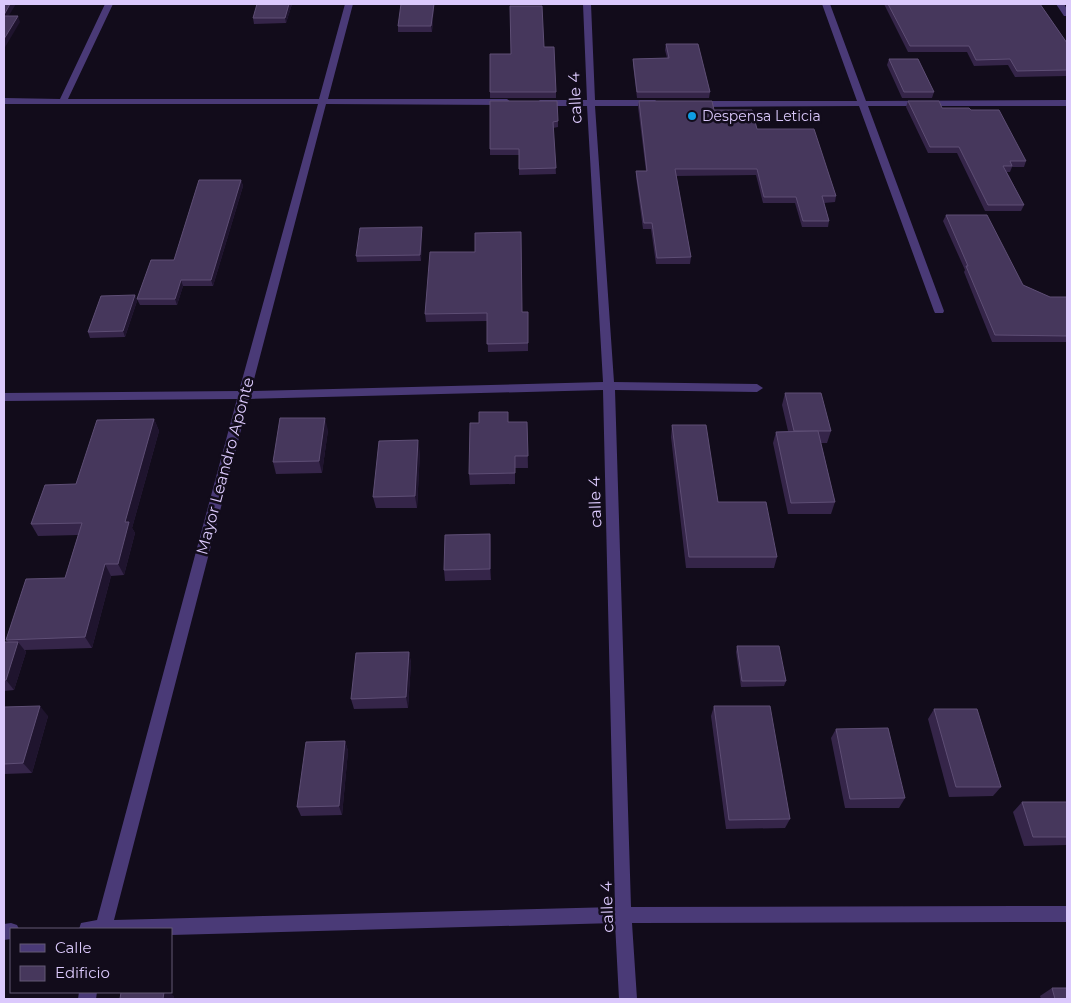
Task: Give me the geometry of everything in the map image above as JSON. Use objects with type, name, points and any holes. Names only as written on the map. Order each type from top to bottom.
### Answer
[{"type":"street","points":[[63,101],[109,4]]},
{"type":"street","name":"Mayor Leandro Aponte","points":[[103,928],[349,4]]},
{"type":"street","name":"calle 4","points":[[587,4],[591,103],[609,386],[623,915],[628,999]]},
{"type":"street","points":[[826,4],[940,311]]},
{"type":"street","points":[[1060,4],[1067,14]]},
{"type":"street","points":[[4,101],[522,103]]},
{"type":"street","points":[[531,103],[669,104]]},
{"type":"street","points":[[688,104],[1067,103]]},
{"type":"street","points":[[4,397],[244,395],[609,386],[757,388]]},
{"type":"street","points":[[140,928],[623,915],[1067,914]]},
{"type":"building","points":[[4,4],[10,4],[4,15]]},
{"type":"building","points":[[257,4],[289,4],[285,18],[253,18]]},
{"type":"building","points":[[401,4],[434,4],[431,26],[398,26]]},
{"type":"building","points":[[888,4],[1040,4],[1067,43],[1067,70],[1017,71],[1010,59],[976,60],[969,46],[910,46]]},
{"type":"building","points":[[510,6],[542,6],[544,47],[554,47],[556,92],[490,92],[490,54],[511,54]]},
{"type":"building","points":[[4,16],[18,16],[4,39]]},
{"type":"building","points":[[666,44],[698,44],[710,92],[637,92],[633,59],[669,58]]},
{"type":"building","points":[[889,59],[918,59],[934,92],[904,92]]},
{"type":"building","points":[[490,101],[557,101],[558,121],[553,122],[556,168],[519,169],[519,149],[490,149]]},
{"type":"building","points":[[639,101],[712,101],[714,110],[752,110],[757,129],[814,129],[836,196],[822,196],[829,221],[803,221],[796,197],[764,197],[757,169],[675,169],[691,257],[657,258],[652,223],[644,223],[636,171],[647,171]]},
{"type":"building","points":[[908,101],[939,101],[942,108],[999,110],[1026,161],[1010,161],[1012,166],[1003,166],[1024,205],[988,205],[959,147],[930,147]]},
{"type":"building","points":[[199,180],[241,180],[211,280],[181,280],[175,299],[137,299],[151,260],[174,260]]},
{"type":"building","points":[[946,215],[987,215],[1023,285],[1050,297],[1067,297],[1067,336],[995,335]]},
{"type":"building","points":[[422,227],[420,255],[356,256],[360,228]]},
{"type":"building","points":[[521,232],[522,312],[528,312],[528,343],[487,344],[487,313],[425,314],[430,252],[475,252],[475,233]]},
{"type":"building","points":[[135,295],[123,331],[88,332],[101,296]]},
{"type":"building","points":[[785,393],[821,393],[831,431],[794,431]]},
{"type":"building","points":[[479,412],[508,412],[508,422],[527,422],[528,456],[515,456],[515,473],[469,474],[470,423],[479,423]]},
{"type":"building","points":[[280,418],[325,418],[319,461],[273,462]]},
{"type":"building","points":[[154,419],[125,522],[129,522],[118,564],[105,564],[85,637],[6,640],[26,579],[65,578],[82,523],[31,524],[45,485],[76,484],[97,420]]},
{"type":"building","points":[[672,425],[706,425],[718,502],[766,502],[777,557],[689,557]]},
{"type":"building","points":[[818,431],[835,502],[791,503],[776,432]]},
{"type":"building","points":[[418,440],[415,496],[373,497],[379,441]]},
{"type":"building","points":[[490,534],[490,569],[444,570],[445,535]]},
{"type":"building","points":[[4,642],[18,642],[6,680],[4,680]]},
{"type":"building","points":[[737,646],[779,646],[786,681],[742,681]]},
{"type":"building","points":[[409,652],[406,697],[351,699],[356,653]]},
{"type":"building","points":[[40,706],[23,763],[4,764],[4,707]]},
{"type":"building","points":[[714,706],[770,706],[790,819],[729,820]]},
{"type":"building","points":[[934,709],[977,709],[1001,787],[956,787]]},
{"type":"building","points":[[888,728],[905,798],[850,799],[836,729]]},
{"type":"building","points":[[345,741],[339,806],[297,807],[306,742]]},
{"type":"building","points":[[1022,802],[1067,802],[1067,837],[1033,837]]},
{"type":"building","points":[[1052,988],[1067,988],[1067,999],[1055,999]]},
{"type":"building","points":[[121,993],[164,993],[163,999],[120,999]]},
{"type":"place","name":"Despensa Leticia","points":[[692,116]]}]
